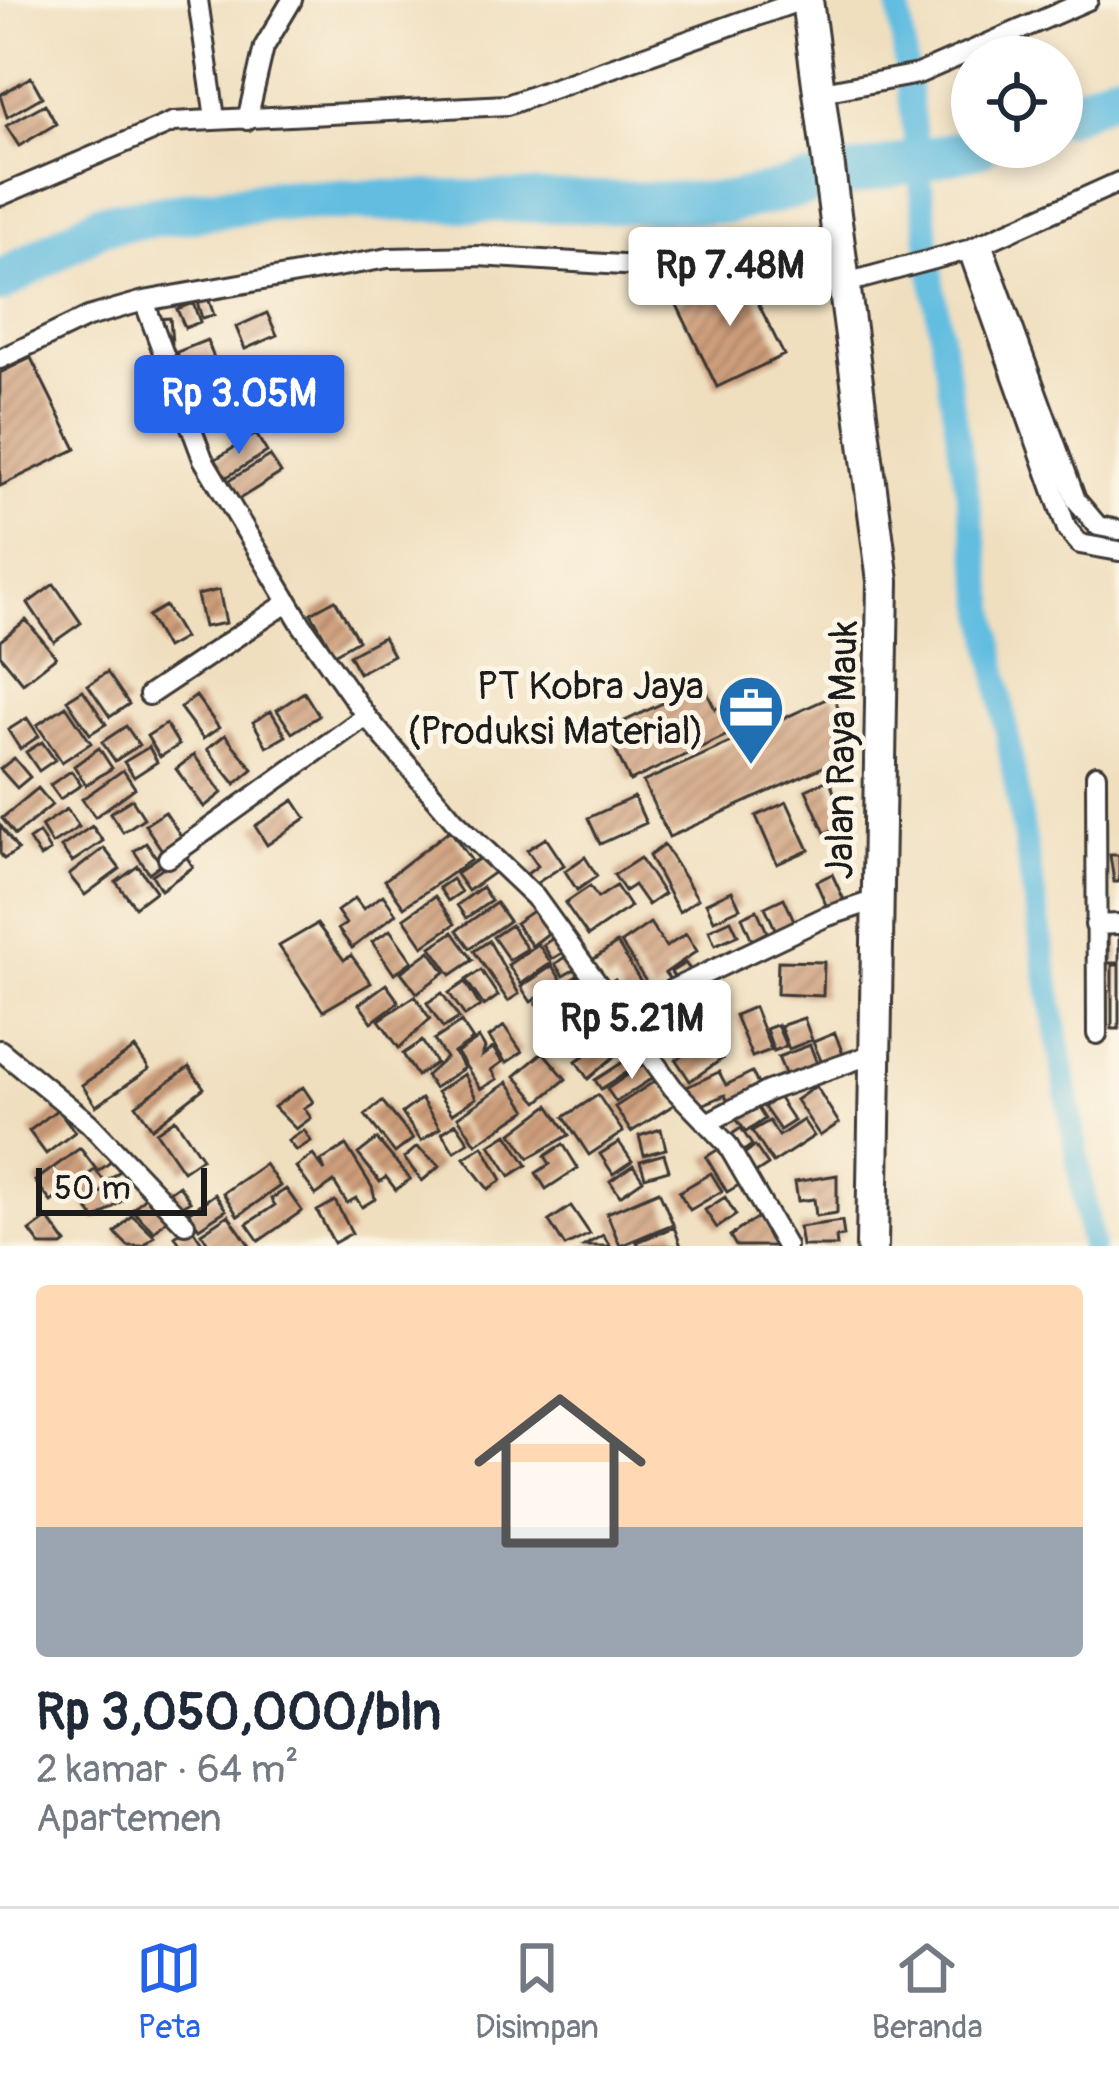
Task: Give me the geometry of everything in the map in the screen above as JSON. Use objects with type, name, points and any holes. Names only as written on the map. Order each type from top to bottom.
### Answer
[{"type":"main road","name":"Jalan Raya Mauk","points":[[805,0],[883,581],[872,1246]]},
{"type":"street","points":[[198,0],[215,118]]},
{"type":"street","points":[[247,119],[264,47],[292,0]]},
{"type":"street","points":[[0,196],[173,122],[507,105],[805,0]]},
{"type":"street","points":[[818,99],[918,74],[1088,0]]},
{"type":"street","points":[[0,359],[88,317],[144,301],[388,258],[478,256],[686,269],[902,271],[975,246],[1119,182]]},
{"type":"street","points":[[975,246],[1058,481],[1067,530],[1080,544],[1119,550]]},
{"type":"street","points":[[144,301],[202,459],[287,603],[366,716],[454,820],[535,897],[673,1088],[741,1165],[786,1246]]},
{"type":"street","points":[[1058,481],[1098,526],[1119,530]]},
{"type":"street","points":[[149,695],[287,603]]},
{"type":"street","points":[[169,858],[366,716]]},
{"type":"street","points":[[1096,775],[1097,1034]]},
{"type":"street","points":[[624,1022],[673,988],[825,917],[879,899]]},
{"type":"street","points":[[1095,925],[1119,925]]},
{"type":"street","points":[[0,1050],[89,1124],[185,1224]]},
{"type":"street","points":[[707,1123],[768,1090],[873,1054]]},
{"type":"building","points":[[31,77],[42,97],[7,117],[0,95]]},
{"type":"building","points":[[45,104],[56,124],[19,146],[6,126]]},
{"type":"building","points":[[742,271],[784,355],[717,387],[676,303]]},
{"type":"building","points":[[208,298],[214,315],[202,318],[197,302]]},
{"type":"building","points":[[193,303],[200,322],[185,328],[177,309]]},
{"type":"building","points":[[267,313],[277,335],[245,349],[236,327]]},
{"type":"building","points":[[170,318],[172,343],[159,344],[156,319]]},
{"type":"building","points":[[207,340],[218,369],[188,381],[177,352]]},
{"type":"building","points":[[31,358],[76,449],[0,486],[0,373]]},
{"type":"building","points":[[201,389],[208,414],[191,420],[183,394]]},
{"type":"building","points":[[256,434],[267,452],[222,480],[211,462]]},
{"type":"building","points":[[270,456],[281,473],[236,501],[225,483]]},
{"type":"building","points":[[54,584],[81,623],[54,642],[28,603]]},
{"type":"building","points":[[219,590],[226,623],[204,627],[197,595]]},
{"type":"building","points":[[335,600],[358,640],[334,654],[311,613]]},
{"type":"building","points":[[165,606],[184,638],[166,648],[148,616]]},
{"type":"building","points":[[26,620],[56,657],[23,683],[0,655],[0,641]]},
{"type":"building","points":[[383,637],[393,655],[359,673],[349,655]]},
{"type":"building","points":[[107,672],[129,704],[110,717],[88,685]]},
{"type":"building","points":[[703,684],[715,709],[734,700],[746,726],[630,781],[606,730]]},
{"type":"building","points":[[83,690],[106,724],[90,734],[67,700]]},
{"type":"building","points":[[304,692],[319,716],[292,733],[277,710]]},
{"type":"building","points":[[196,696],[219,728],[203,739],[180,708]]},
{"type":"building","name":"PT Kobra Jaya (Produksi Material)","points":[[833,696],[858,751],[669,837],[643,782]]},
{"type":"building","points":[[66,706],[91,743],[62,762],[37,725]]},
{"type":"building","points":[[271,711],[286,736],[267,747],[253,722]]},
{"type":"building","points":[[27,718],[39,736],[20,749],[8,730]]},
{"type":"building","points":[[166,724],[179,745],[160,757],[147,736]]},
{"type":"building","points":[[126,726],[139,745],[115,761],[102,742]]},
{"type":"building","points":[[225,735],[253,769],[235,784],[207,749]]},
{"type":"building","points":[[42,742],[55,760],[39,771],[26,752]]},
{"type":"building","points":[[149,747],[157,762],[134,777],[124,762]]},
{"type":"building","points":[[99,748],[112,768],[86,785],[74,766]]},
{"type":"building","points":[[194,755],[222,793],[204,807],[176,769]]},
{"type":"building","points":[[14,758],[30,777],[17,788],[0,769]]},
{"type":"building","points":[[123,770],[135,788],[95,817],[82,799]]},
{"type":"building","points":[[71,771],[81,785],[60,799],[50,785]]},
{"type":"building","points":[[830,779],[843,825],[825,833],[806,790]]},
{"type":"building","points":[[38,788],[52,805],[15,835],[2,818]]},
{"type":"building","points":[[634,797],[646,823],[600,844],[588,818]]},
{"type":"building","points":[[132,799],[144,818],[123,832],[110,813]]},
{"type":"building","points":[[294,800],[306,818],[267,845],[255,826]]},
{"type":"building","points":[[787,802],[809,850],[777,864],[756,816]]},
{"type":"building","points":[[67,809],[79,827],[52,844],[41,826]]},
{"type":"building","points":[[165,812],[183,839],[164,853],[145,825]]},
{"type":"building","points":[[0,825],[18,850],[4,859],[0,853]]},
{"type":"building","points":[[92,826],[103,841],[72,862],[61,847]]},
{"type":"building","points":[[450,830],[471,860],[404,907],[385,880]]},
{"type":"building","points":[[39,833],[50,851],[40,857],[29,840]]},
{"type":"building","points":[[546,838],[564,865],[534,885],[527,874],[538,866],[527,850]]},
{"type":"building","points":[[146,843],[161,864],[149,873],[134,851]]},
{"type":"building","points":[[664,845],[698,899],[679,912],[649,856]]},
{"type":"building","points":[[104,848],[120,869],[85,895],[69,875]]},
{"type":"building","points":[[184,853],[193,867],[161,890],[152,875]]},
{"type":"building","points":[[1110,855],[1119,855],[1119,882],[1114,882]]},
{"type":"building","points":[[483,856],[495,872],[468,891],[456,874]]},
{"type":"building","points":[[585,857],[597,876],[577,890],[565,871]]},
{"type":"building","points":[[640,858],[664,894],[648,905],[634,885],[625,891],[614,875]]},
{"type":"building","points":[[138,866],[156,891],[135,907],[116,882]]},
{"type":"building","points":[[832,874],[844,900],[827,907],[816,882]]},
{"type":"building","points":[[452,879],[461,892],[448,901],[439,888]]},
{"type":"building","points":[[590,886],[598,898],[616,886],[630,907],[588,936],[565,903]]},
{"type":"building","points":[[482,887],[491,901],[466,918],[457,905]]},
{"type":"building","points":[[732,891],[740,908],[714,920],[706,903]]},
{"type":"building","points":[[383,895],[396,914],[352,948],[338,929],[346,924],[337,911],[355,898],[363,909]]},
{"type":"building","points":[[435,896],[455,924],[423,946],[404,918]]},
{"type":"building","points":[[784,898],[796,925],[777,933],[765,907]]},
{"type":"building","points":[[496,903],[509,921],[470,948],[457,930]]},
{"type":"building","points":[[534,910],[550,932],[532,946],[515,923]]},
{"type":"building","points":[[757,910],[767,932],[752,940],[742,917]]},
{"type":"building","points":[[731,920],[738,935],[715,945],[709,930]]},
{"type":"building","points":[[650,923],[666,947],[686,934],[697,951],[665,973],[672,982],[654,994],[621,943]]},
{"type":"building","points":[[317,924],[344,960],[351,955],[371,983],[323,1011],[279,946]]},
{"type":"building","points":[[511,925],[527,949],[509,960],[493,937]]},
{"type":"building","points":[[390,930],[412,961],[394,974],[372,942]]},
{"type":"building","points":[[453,932],[473,960],[451,975],[431,947]]},
{"type":"building","points":[[1108,932],[1119,933],[1119,963],[1108,963]]},
{"type":"building","points":[[553,938],[562,953],[552,959],[543,945]]},
{"type":"building","points":[[489,941],[519,994],[508,1001],[474,951]]},
{"type":"building","points":[[617,943],[652,1000],[631,1014],[615,979],[607,984],[591,961]]},
{"type":"building","points":[[538,944],[551,963],[521,984],[508,965]]},
{"type":"building","points":[[430,951],[445,972],[417,993],[401,972]]},
{"type":"building","points":[[566,956],[575,969],[563,976],[555,964]]},
{"type":"building","points":[[778,961],[824,962],[823,996],[777,994]]},
{"type":"building","points":[[685,963],[692,972],[677,982],[671,972]]},
{"type":"building","points":[[1112,965],[1119,965],[1119,1029],[1112,1029]]},
{"type":"building","points":[[552,966],[562,981],[531,1002],[521,987]]},
{"type":"building","points":[[481,970],[498,996],[484,1006],[466,980]]},
{"type":"building","points":[[577,976],[588,993],[546,1020],[536,1003]]},
{"type":"building","points":[[465,982],[480,1006],[465,1016],[449,993]]},
{"type":"building","points":[[386,984],[399,1002],[372,1022],[359,1004]]},
{"type":"building","points":[[687,984],[700,1003],[661,1029],[649,1010]]},
{"type":"building","points":[[442,993],[459,1018],[443,1028],[427,1003]]},
{"type":"building","points":[[596,993],[607,1010],[595,1018],[584,1001]]},
{"type":"building","points":[[415,996],[430,1019],[399,1048],[379,1020]]},
{"type":"building","points":[[580,1006],[608,1037],[581,1054],[570,1038],[561,1044],[549,1027]]},
{"type":"building","points":[[754,1007],[771,1050],[752,1057],[735,1015]]},
{"type":"building","points":[[612,1011],[622,1025],[611,1032],[601,1018]]},
{"type":"building","points":[[691,1011],[707,1034],[677,1054],[661,1031]]},
{"type":"building","points":[[804,1018],[812,1040],[789,1049],[780,1026]]},
{"type":"building","points":[[461,1022],[473,1040],[454,1053],[464,1068],[434,1088],[426,1076],[446,1058],[434,1040]]},
{"type":"building","points":[[777,1025],[786,1046],[774,1051],[766,1029]]},
{"type":"building","points":[[504,1026],[522,1052],[506,1063],[489,1037]]},
{"type":"building","points":[[622,1030],[630,1043],[588,1079],[576,1061]]},
{"type":"building","points":[[835,1033],[844,1057],[823,1065],[813,1042]]},
{"type":"building","points":[[479,1038],[485,1048],[482,1056],[493,1048],[502,1062],[491,1070],[497,1079],[481,1089],[457,1053]]},
{"type":"building","points":[[708,1038],[722,1059],[690,1081],[676,1060]]},
{"type":"building","points":[[422,1041],[436,1063],[417,1076],[403,1054]]},
{"type":"building","points":[[810,1045],[818,1066],[787,1078],[778,1057]]},
{"type":"building","points":[[135,1048],[149,1069],[96,1106],[82,1085]]},
{"type":"building","points":[[543,1052],[566,1079],[538,1102],[515,1076]]},
{"type":"building","points":[[631,1057],[637,1066],[601,1089],[595,1080]]},
{"type":"building","points":[[648,1061],[657,1075],[616,1102],[607,1089]]},
{"type":"building","points":[[189,1067],[204,1088],[152,1128],[136,1105]]},
{"type":"building","points":[[719,1072],[726,1085],[752,1072],[760,1088],[729,1104],[725,1095],[697,1107],[687,1087]]},
{"type":"building","points":[[464,1074],[476,1098],[452,1114],[437,1092]]},
{"type":"building","points":[[658,1079],[675,1104],[631,1132],[615,1107]]},
{"type":"building","points":[[508,1082],[527,1110],[476,1144],[458,1117]]},
{"type":"building","points":[[816,1086],[839,1123],[820,1136],[796,1100]]},
{"type":"building","points":[[303,1087],[313,1102],[304,1108],[311,1118],[296,1129],[274,1107]]},
{"type":"building","points":[[598,1095],[623,1132],[589,1155],[564,1117]]},
{"type":"building","points":[[778,1097],[794,1121],[780,1130],[764,1107]]},
{"type":"building","points":[[421,1099],[440,1128],[421,1141],[402,1113]]},
{"type":"building","points":[[382,1101],[413,1139],[395,1153],[365,1115]]},
{"type":"building","points":[[754,1102],[765,1119],[746,1132],[734,1116]]},
{"type":"building","points":[[549,1105],[569,1135],[529,1158],[512,1133]]},
{"type":"building","points":[[58,1109],[75,1132],[46,1154],[29,1131]]},
{"type":"building","points":[[175,1119],[202,1158],[183,1171],[156,1132]]},
{"type":"building","points":[[803,1120],[814,1136],[773,1163],[752,1131],[769,1121],[779,1136]]},
{"type":"building","points":[[456,1123],[469,1142],[454,1152],[442,1133]]},
{"type":"building","points":[[741,1128],[752,1145],[738,1155],[726,1138]]},
{"type":"building","points":[[661,1129],[666,1149],[644,1155],[639,1136]]},
{"type":"building","points":[[304,1130],[311,1141],[296,1151],[288,1141]]},
{"type":"building","points":[[507,1134],[527,1165],[510,1176],[490,1145]]},
{"type":"building","points":[[377,1139],[410,1179],[396,1190],[386,1177],[380,1182],[358,1154]]},
{"type":"building","points":[[619,1142],[632,1161],[613,1174],[600,1154]]},
{"type":"building","points":[[563,1144],[578,1168],[546,1189],[536,1173],[550,1164],[545,1156]]},
{"type":"building","points":[[346,1145],[372,1187],[375,1199],[362,1207],[356,1198],[347,1203],[334,1182],[316,1195],[296,1167],[313,1155],[325,1171],[321,1161]]},
{"type":"building","points":[[483,1146],[502,1180],[488,1189],[464,1158]]},
{"type":"building","points":[[755,1146],[768,1165],[753,1175],[741,1156]]},
{"type":"building","points":[[417,1147],[440,1166],[422,1181],[404,1158]]},
{"type":"building","points":[[722,1147],[744,1182],[727,1192],[706,1157]]},
{"type":"building","points":[[80,1148],[96,1169],[51,1202],[35,1181]]},
{"type":"building","points":[[664,1154],[669,1170],[645,1177],[640,1161]]},
{"type":"building","points":[[112,1161],[120,1171],[105,1182],[97,1172]]},
{"type":"building","points":[[265,1164],[280,1186],[238,1216],[223,1193]]},
{"type":"building","points":[[633,1165],[643,1180],[620,1196],[610,1181]]},
{"type":"building","points":[[711,1173],[722,1191],[690,1210],[679,1192]]},
{"type":"building","points":[[837,1175],[837,1213],[816,1216],[814,1199],[798,1201],[795,1182]]},
{"type":"building","points":[[91,1182],[99,1194],[112,1184],[124,1199],[96,1220],[76,1193]]},
{"type":"building","points":[[179,1185],[190,1201],[178,1208],[168,1193]]},
{"type":"building","points":[[286,1189],[302,1211],[259,1241],[247,1224],[275,1205],[271,1199]]},
{"type":"building","points":[[659,1191],[673,1224],[620,1246],[607,1213]]},
{"type":"building","points":[[148,1194],[170,1216],[154,1232],[132,1210]]},
{"type":"building","points":[[215,1194],[226,1210],[199,1228],[188,1213]]},
{"type":"building","points":[[725,1197],[736,1215],[717,1228],[705,1210]]},
{"type":"building","points":[[335,1201],[352,1233],[334,1243],[317,1211]]},
{"type":"building","points":[[571,1206],[590,1234],[565,1246],[549,1221]]},
{"type":"building","points":[[132,1215],[154,1236],[144,1246],[128,1246],[115,1233]]},
{"type":"building","points":[[228,1215],[250,1246],[210,1246],[201,1233]]},
{"type":"building","points":[[761,1215],[781,1246],[736,1246],[730,1236]]},
{"type":"building","points":[[48,1218],[66,1243],[62,1246],[41,1246],[30,1231]]},
{"type":"building","points":[[842,1221],[844,1236],[836,1237],[837,1246],[802,1246],[799,1227]]},
{"type":"building","points":[[190,1225],[204,1246],[181,1246],[175,1236]]},
{"type":"building","points":[[674,1227],[681,1246],[639,1246],[637,1242]]},
{"type":"building","points":[[603,1235],[610,1246],[584,1246]]},
{"type":"waterway","points":[[898,0],[935,298],[1092,1246]]},
{"type":"waterway","points":[[1083,106],[1119,90]]},
{"type":"waterway","points":[[0,282],[101,224],[274,200],[728,203],[951,153]]},
{"type":"place","name":"PT Kobra Jaya (Produksi Material)","points":[[751,767]]}]
